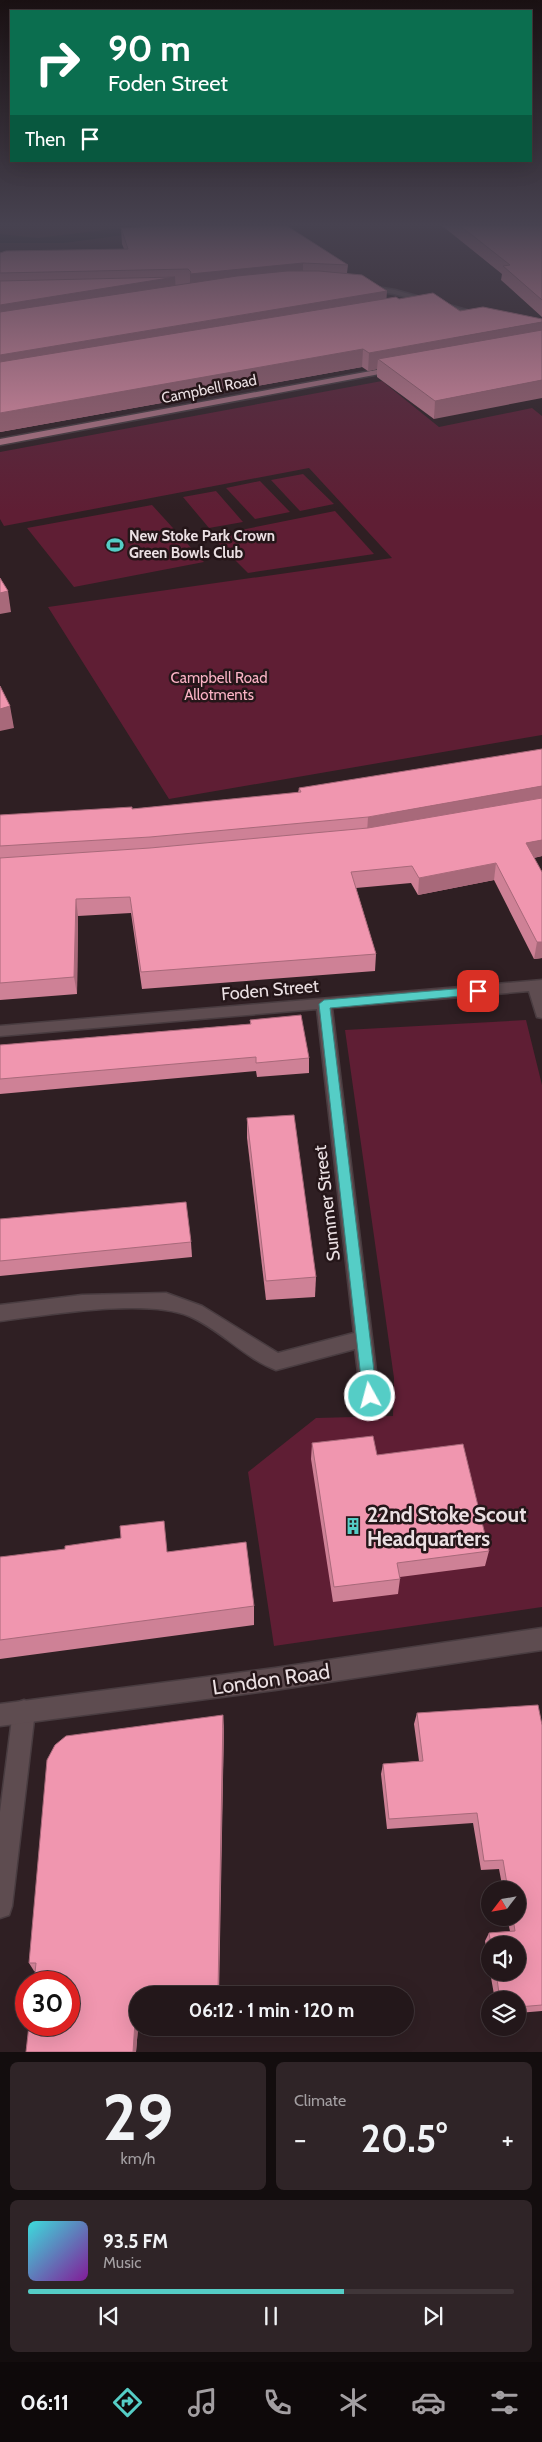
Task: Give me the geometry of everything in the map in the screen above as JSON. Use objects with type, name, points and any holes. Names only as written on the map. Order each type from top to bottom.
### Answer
[{"type":"main road","name":"Campbell Road","points":[[0,442],[406,367]]},
{"type":"street","name":"Foden Street","points":[[0,1031],[539,986]]},
{"type":"street","points":[[539,986],[542,1014]]},
{"type":"street","name":"Summer Street","points":[[324,1004],[370,1396]]},
{"type":"street","points":[[0,1313],[82,1303],[166,1301],[196,1311],[276,1362],[363,1339]]},
{"type":"street","name":"London Road","points":[[0,1715],[274,1679],[542,1639]]},
{"type":"street","points":[[0,1906],[24,1711]]},
{"type":"green space","name":"Campbell Road Allotments","points":[[382,381],[439,427],[532,408],[542,416],[542,735],[169,799],[48,607],[392,558],[309,468],[4,526],[0,519],[0,452]]},
{"type":"green space","points":[[303,474],[334,504],[300,511],[271,480]]},
{"type":"green space","points":[[260,481],[290,512],[255,519],[226,488]]},
{"type":"green space","points":[[216,491],[243,522],[209,528],[183,497]]},
{"type":"green space","name":"New Stoke Park Crown Green Bowls Club","points":[[152,505],[204,562],[74,587],[27,528]]},
{"type":"green space","name":"New Stoke Park Crown Green Bowls Club","points":[[335,511],[374,554],[248,573],[211,536]]},
{"type":"green space","points":[[526,1020],[542,1085],[542,1607],[274,1646],[248,1472],[316,1418],[393,1416],[394,1378],[345,1030]]},
{"type":"building","points":[[0,320],[213,320],[0,355]]},
{"type":"building","points":[[257,320],[542,320],[542,322],[369,353],[363,349],[0,413],[0,362]]},
{"type":"building","points":[[542,330],[542,380],[435,401],[378,359]]},
{"type":"building","points":[[0,578],[8,591],[0,593]]},
{"type":"building","points":[[0,686],[10,706],[0,709]]},
{"type":"building","points":[[542,749],[542,786],[368,817],[150,837],[0,846],[0,815],[132,807],[132,809],[301,792],[299,788]]},
{"type":"building","points":[[542,798],[542,840],[526,843],[542,872],[542,942],[537,942],[496,863],[419,878],[412,866],[351,872],[376,954],[141,972],[130,897],[76,899],[74,977],[0,983],[0,858],[150,848],[368,828]]},
{"type":"building","points":[[301,1015],[309,1058],[256,1063],[256,1057],[0,1079],[0,1045],[251,1024],[250,1020]]},
{"type":"building","points":[[294,1115],[316,1277],[266,1281],[247,1118]]},
{"type":"building","points":[[186,1202],[191,1242],[0,1261],[0,1219]]},
{"type":"building","points":[[373,1436],[377,1455],[463,1444],[489,1551],[397,1563],[400,1579],[334,1587],[312,1443]]},
{"type":"building","points":[[164,1521],[167,1552],[246,1542],[254,1606],[0,1640],[0,1557],[65,1549],[65,1546],[121,1538],[120,1526]]},
{"type":"building","points":[[538,1705],[542,1725],[542,2005],[526,2006],[526,1991],[499,1991],[497,1981],[526,1981],[526,1936],[490,1936],[489,1933],[515,1931],[514,1926],[526,1926],[526,1881],[506,1881],[503,1860],[484,1861],[477,1813],[389,1819],[383,1764],[423,1761],[417,1713]]},
{"type":"building","points":[[223,1715],[218,1986],[129,1986],[129,2036],[134,2036],[133,2052],[26,2052],[28,2036],[80,2036],[80,1971],[35,1971],[36,1963],[29,1963],[47,1760],[55,1745],[66,1736]]},
{"type":"place","name":"New Stoke Park Crown Green Bowls Club","points":[[115,545]]},
{"type":"place","name":"22nd Stoke Scout Headquarters","points":[[353,1526]]},
{"type":"route","points":[[370,1396],[324,1004],[478,991]]}]
